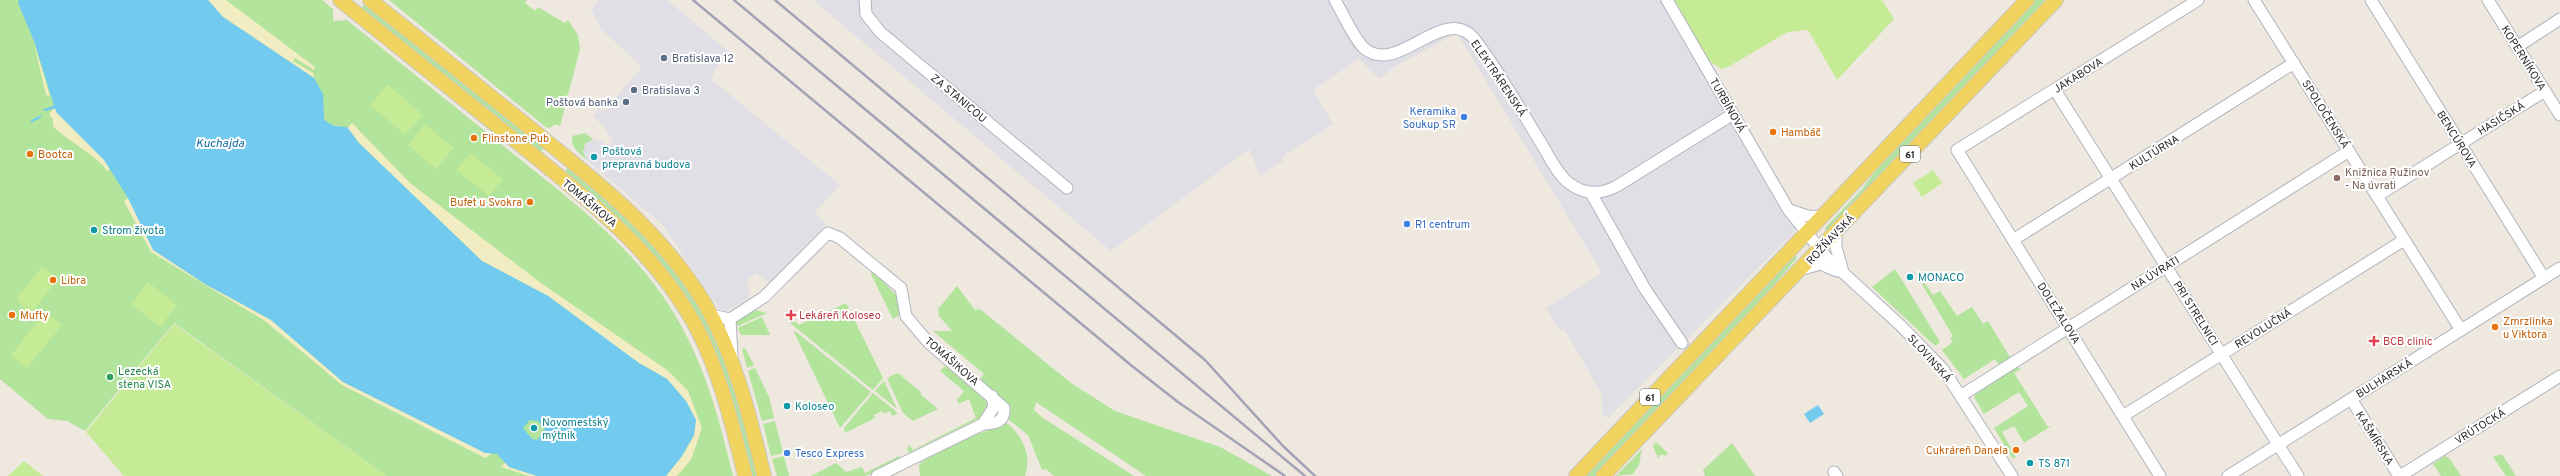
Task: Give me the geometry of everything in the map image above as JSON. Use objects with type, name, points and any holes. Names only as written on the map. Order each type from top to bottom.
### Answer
[{"type":"main road","name":"TOMÁŠIKOVA","points":[[340,0],[599,209],[654,265],[684,308],[706,347],[725,398],[745,476]]},
{"type":"main road","name":"TOMÁŠIKOVA","points":[[370,0],[622,204],[670,255],[710,315],[732,361],[748,411],[764,476]]},
{"type":"main road","name":"ROŽŇAVSKÁ","points":[[1576,476],[1807,234],[2027,0]]},
{"type":"main road","name":"ROŽŇAVSKÁ","points":[[1603,476],[1820,250],[2056,0]]},
{"type":"street","name":"ZA STANICOU","points":[[865,0],[866,14],[880,32],[1067,188]]},
{"type":"street","name":"ELEKTRÁRENSKÁ","points":[[1334,0],[1363,47],[1374,53],[1391,56],[1441,30],[1458,30],[1471,36],[1505,85],[1562,178],[1575,188],[1591,193]]},
{"type":"street","name":"TURBÍNOVÁ","points":[[1667,0],[1788,209],[1820,250]]},
{"type":"street","name":"JAKABOVA","points":[[1957,150],[2055,90],[2185,3],[2198,0]]},
{"type":"street","name":"SPOLOČENSKÁ","points":[[2254,0],[2461,330]]},
{"type":"street","name":"BENCÚROVA","points":[[2371,0],[2544,278]]},
{"type":"street","name":"KOPERNÍKOVA","points":[[2488,0],[2560,115]]},
{"type":"street","points":[[2517,46],[2560,19]]},
{"type":"street","name":"KULTÚRNA","points":[[2013,240],[2294,64]]},
{"type":"street","name":"PRI STRELNICI","points":[[2055,90],[2298,476]]},
{"type":"street","name":"HASIČSKÁ","points":[[2377,196],[2545,91]]},
{"type":"street","points":[[1682,343],[1645,289],[1591,193],[1617,186],[1733,114]]},
{"type":"street","name":"DOLEŽALOVA","points":[[1957,150],[2160,476]]},
{"type":"street","name":"NA ÚVRATI","points":[[1962,395],[2349,151]]},
{"type":"street","points":[[1788,209],[1808,216],[1822,217]]},
{"type":"street","points":[[1836,232],[1836,247],[1844,274]]},
{"type":"street","name":"TOMÁŠIKOVA","points":[[732,361],[730,319],[764,296],[828,233],[840,238],[901,288],[906,316],[928,342],[996,402],[1005,414],[1001,420],[995,424],[983,424],[877,476]]},
{"type":"street","name":"REVOLUČNÁ","points":[[2123,416],[2404,240]]},
{"type":"street","name":"SLOVINSKÁ","points":[[1820,250],[1905,330],[1943,369],[1962,395],[2012,476]]},
{"type":"street","name":"SLOVINSKÁ","points":[[1800,270],[1820,264],[1844,274]]},
{"type":"street","name":"BULHARSKÁ","points":[[2228,476],[2560,268]]},
{"type":"street","points":[[710,315],[730,319]]},
{"type":"street","name":"VRÚTOCKÁ","points":[[2400,476],[2560,376]]},
{"type":"street","name":"KAŠMÍRSKA","points":[[2351,399],[2400,476]]},
{"type":"shaded area","points":[[599,0],[667,0],[729,52],[716,68],[711,79],[840,185],[814,213],[827,224],[770,282],[755,273],[747,280],[750,293],[747,299],[727,311],[719,309],[664,226],[587,160],[582,153],[585,144],[593,139],[602,141],[608,147],[613,142],[603,125],[593,117],[599,109],[603,112],[642,67],[601,29],[591,9]]},
{"type":"shaded area","points":[[813,0],[1674,0],[1794,205],[1808,212],[1818,208],[1608,418],[1602,415],[1602,395],[1587,368],[1564,329],[1560,331],[1546,308],[1602,273],[1457,33],[1394,67],[1379,79],[1359,59],[1313,90],[1333,124],[1282,157],[1283,161],[1260,175],[1249,149],[1111,251]]},
{"type":"green space","points":[[0,0],[322,0],[333,9],[333,21],[347,20],[539,174],[606,231],[646,273],[663,297],[689,340],[712,397],[733,476],[387,476],[174,323],[85,431],[67,421],[48,419],[0,379]]},
{"type":"green space","points":[[389,0],[527,0],[525,3],[535,11],[538,7],[565,23],[568,20],[578,35],[580,49],[560,126],[554,124],[552,127],[547,128]]},
{"type":"green space","points":[[1674,0],[1882,0],[1894,19],[1837,80],[1808,30],[1788,32],[1722,69],[1709,61]]},
{"type":"green space","points":[[2035,0],[2050,0],[1828,233],[1825,228],[1862,189],[1888,155]]},
{"type":"green space","points":[[365,3],[544,147],[543,150],[538,152],[361,9]]},
{"type":"green space","points":[[388,84],[423,115],[405,135],[370,105]]},
{"type":"green space","points":[[425,124],[454,148],[436,169],[408,145]]},
{"type":"green space","points":[[585,133],[593,139],[585,144],[583,153],[587,160],[576,150],[572,140],[572,136]]},
{"type":"green space","points":[[470,153],[503,179],[489,196],[456,170]]},
{"type":"green space","points":[[568,167],[633,220],[691,291],[728,360],[760,476],[753,476],[740,424],[700,327],[565,172]]},
{"type":"green space","points":[[1933,170],[1942,183],[1922,197],[1913,183]]},
{"type":"green space","points":[[1794,254],[1797,258],[1728,338],[1597,476],[1583,476]]},
{"type":"green space","points":[[42,267],[58,279],[28,317],[17,298]]},
{"type":"green space","points":[[1895,269],[1940,342],[1935,346],[1872,287]]},
{"type":"green space","points":[[872,270],[898,297],[900,315],[893,319],[871,274]]},
{"type":"green space","points":[[148,282],[177,305],[160,327],[131,304]]},
{"type":"green space","points":[[1924,282],[1933,295],[1940,291],[1957,316],[1972,307],[1983,324],[1988,321],[2010,357],[1999,365],[1995,359],[1964,379],[1942,350],[1953,342],[1950,338],[1953,336],[1922,284]]},
{"type":"green space","points":[[957,286],[975,310],[980,309],[1071,383],[1115,411],[1220,447],[1272,476],[1146,476],[1036,402],[1034,410],[1043,418],[1134,476],[1054,476],[1046,469],[1042,470],[1028,435],[1009,420],[1011,406],[987,390],[980,379],[984,374],[933,331],[952,331],[939,316],[938,309]]},
{"type":"green space","points":[[846,303],[883,378],[873,390],[790,323],[794,321],[799,325]]},
{"type":"green space","points":[[755,310],[767,313],[738,326],[735,322]]},
{"type":"green space","points":[[45,312],[62,325],[27,368],[11,355]]},
{"type":"green space","points":[[762,317],[770,335],[741,335],[738,328]]},
{"type":"green space","points":[[174,324],[387,476],[124,476],[86,432]]},
{"type":"green space","points":[[795,331],[871,392],[840,428],[794,332]]},
{"type":"green space","points":[[745,348],[754,365],[747,368],[742,349]]},
{"type":"green space","points":[[945,366],[984,396],[988,407],[980,418],[909,453],[907,449],[909,445],[913,450],[976,418],[969,399],[959,404],[957,400],[964,391],[940,371]]},
{"type":"green space","points":[[2017,367],[2021,369],[2014,373],[2048,427],[2053,425],[2024,443],[2014,426],[2002,432],[2016,457],[2013,459],[1994,428],[2028,406],[2019,392],[1984,414],[1974,397],[1976,394]]},
{"type":"green space","points":[[755,368],[769,397],[774,418],[762,421],[748,371]]},
{"type":"green space","points":[[898,373],[938,409],[913,421],[903,413],[887,378]]},
{"type":"green space","points":[[884,381],[897,409],[875,391]]},
{"type":"green space","points":[[873,393],[898,413],[892,416],[890,411],[884,414],[882,411],[874,415],[875,418],[845,433],[844,428]]},
{"type":"green space","points":[[775,421],[783,453],[771,456],[763,424]]},
{"type":"green space","points":[[1007,423],[1018,434],[1025,447],[1027,454],[1027,468],[1025,476],[920,476],[919,466],[923,461],[932,455],[958,442]]},
{"type":"green space","points":[[1656,442],[1668,453],[1665,456],[1662,454],[1658,458],[1653,446]]},
{"type":"green space","points":[[1732,443],[1755,476],[1705,476],[1703,470]]},
{"type":"green space","points":[[1642,449],[1639,465],[1633,474],[1616,476]]},
{"type":"green space","points":[[2502,454],[2516,476],[2506,476],[2493,457]]},
{"type":"green space","points":[[784,456],[789,476],[777,476],[772,459]]},
{"type":"green space","points":[[899,456],[900,459],[866,476],[811,476],[836,463],[846,472],[862,467],[865,473]]},
{"type":"green space","points":[[2445,456],[2450,459],[2461,476],[2441,476],[2433,464]]},
{"type":"green space","points":[[24,461],[43,476],[8,476]]},
{"type":"sand","points":[[208,0],[226,0],[315,67],[314,70],[295,58],[293,61],[313,73],[314,78],[223,17]]},
{"type":"sand","points":[[33,39],[50,96],[46,95]]},
{"type":"sand","points":[[55,108],[104,160],[110,169],[107,171],[90,154],[53,126],[53,119],[49,114]]},
{"type":"sand","points":[[352,123],[410,183],[541,283],[667,370],[688,391],[702,428],[691,460],[677,476],[666,476],[682,456],[694,436],[696,420],[686,401],[667,379],[639,363],[548,296],[482,261],[359,143],[348,128]]},
{"type":"sand","points":[[128,198],[154,250],[205,284],[271,320],[343,382],[491,454],[485,458],[342,385],[265,321],[151,252],[124,201]]},
{"type":"sand","points":[[506,462],[509,467],[537,476],[529,476],[501,467]]},
{"type":"water","name":"Kuchajda","points":[[19,0],[208,0],[223,17],[314,78],[323,94],[324,120],[334,126],[347,127],[359,143],[482,261],[548,296],[639,363],[667,379],[686,401],[696,420],[694,435],[682,456],[666,476],[537,476],[509,467],[497,454],[485,453],[343,382],[271,320],[205,284],[153,250],[128,198],[104,160],[56,112],[34,41],[18,3]],"holes":[[[530,420],[538,421],[545,430],[537,440],[532,439],[523,428]]]},
{"type":"water","points":[[1818,405],[1824,414],[1810,423],[1804,414]]},
{"type":"waterway","points":[[45,110],[54,107]]},
{"type":"waterway","points":[[32,121],[40,117]]},
{"type":"railway","points":[[693,0],[1132,366],[1178,402],[1285,476]]},
{"type":"railway","points":[[734,0],[1305,476]]},
{"type":"railway","points":[[775,0],[1205,360],[1283,446],[1315,476]]},
{"type":"place","name":"Bratislava 12","points":[[664,58]]},
{"type":"place","name":"Bratislava 3","points":[[634,90]]},
{"type":"place","name":"Poštová banka","points":[[626,102]]},
{"type":"place","name":"Keramika Soukup SR","points":[[1464,117]]},
{"type":"place","name":"Hambáč","points":[[1773,132]]},
{"type":"place","name":"Flinstone Pub","points":[[474,138]]},
{"type":"place","name":"Bootca","points":[[30,154]]},
{"type":"place","name":"Poštová prepravná budova","points":[[594,157]]},
{"type":"place","name":"Knižnica Ružinov - Na úvrati","points":[[2337,178]]},
{"type":"place","name":"Bufet u Svokra","points":[[530,202]]},
{"type":"place","name":"R1 centrum","points":[[1407,224]]},
{"type":"place","name":"Strom života","points":[[94,230]]},
{"type":"place","name":"MONACO","points":[[1910,277]]},
{"type":"place","name":"Libra","points":[[53,280]]},
{"type":"place","name":"Mufty","points":[[12,315]]},
{"type":"place","name":"Lekáreň Koloseo","points":[[791,315]]},
{"type":"place","name":"Zmrzlinka u Viktora","points":[[2495,327]]},
{"type":"place","name":"BCB clinic","points":[[2374,341]]},
{"type":"place","name":"Lezecká stena VISA","points":[[110,377]]},
{"type":"place","name":"Koloseo","points":[[787,406]]},
{"type":"place","name":"Novomestský mýtnik","points":[[534,428]]},
{"type":"place","name":"Cukráreň Danela","points":[[2016,450]]},
{"type":"place","name":"Tesco Express","points":[[787,453]]},
{"type":"place","name":"TS 871","points":[[2030,463]]}]
